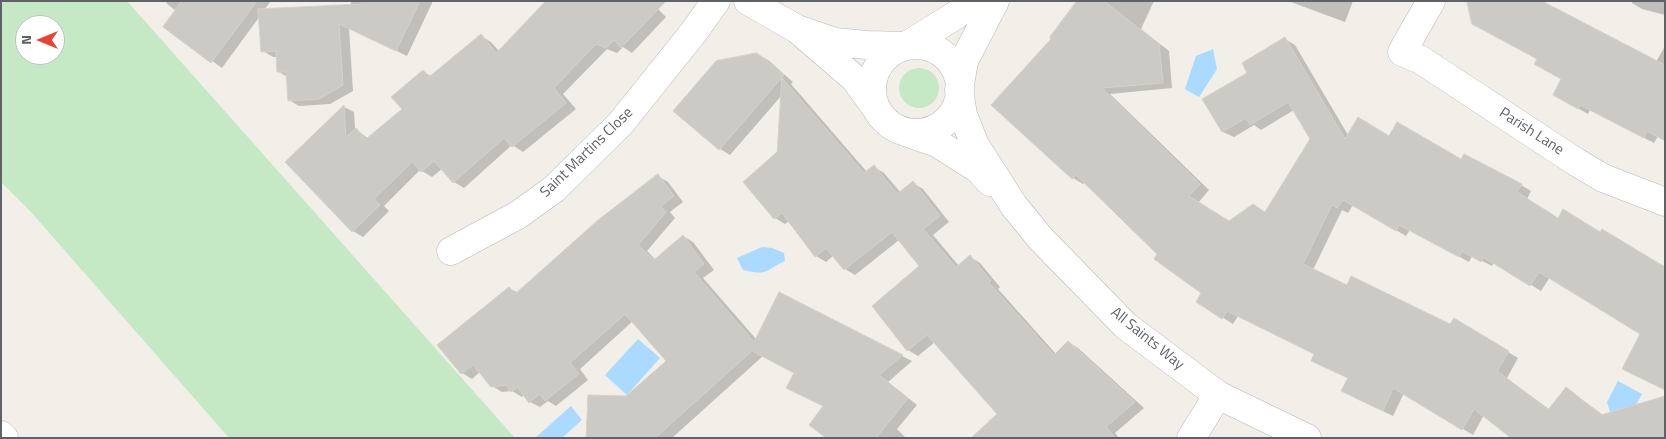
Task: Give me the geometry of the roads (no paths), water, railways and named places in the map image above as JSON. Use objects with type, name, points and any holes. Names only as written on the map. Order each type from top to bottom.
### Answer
[{"type":"street","name":"Saint Martins Close","points":[[451,251],[518,215],[554,189],[621,123],[693,33],[716,1]]},
{"type":"street","points":[[748,1],[797,29],[835,42],[867,45],[920,45],[934,48],[945,56],[954,68],[959,83],[959,98],[954,112],[943,124],[930,131],[915,134],[900,130]]},
{"type":"street","points":[[878,112],[873,99],[872,85],[875,72],[883,60],[893,51],[906,46],[956,15],[972,1]]},
{"type":"street","points":[[995,1],[964,61],[959,90],[963,115],[976,145],[1014,206]]},
{"type":"street","name":"Parish Lane","points":[[1431,1],[1402,52],[1421,60],[1603,178],[1665,202]]},
{"type":"street","points":[[797,29],[855,79],[887,122],[900,130],[936,143],[978,169],[1014,206]]},
{"type":"street","name":"All Saints Way","points":[[1014,206],[1041,239],[1126,326],[1218,395],[1307,438]]},
{"type":"street","points":[[1191,438],[1218,395]]},
{"type":"water","points":[[1213,49],[1217,69],[1199,97],[1185,89],[1196,56]]},
{"type":"water","points":[[762,247],[772,248],[784,253],[785,261],[766,272],[757,273],[743,270],[737,258]]},
{"type":"water","points":[[638,339],[660,358],[627,395],[605,375]]},
{"type":"water","points":[[1618,381],[1642,394],[1636,405],[1610,412],[1607,402]]},
{"type":"water","points":[[571,406],[582,420],[562,438],[535,438]]}]
